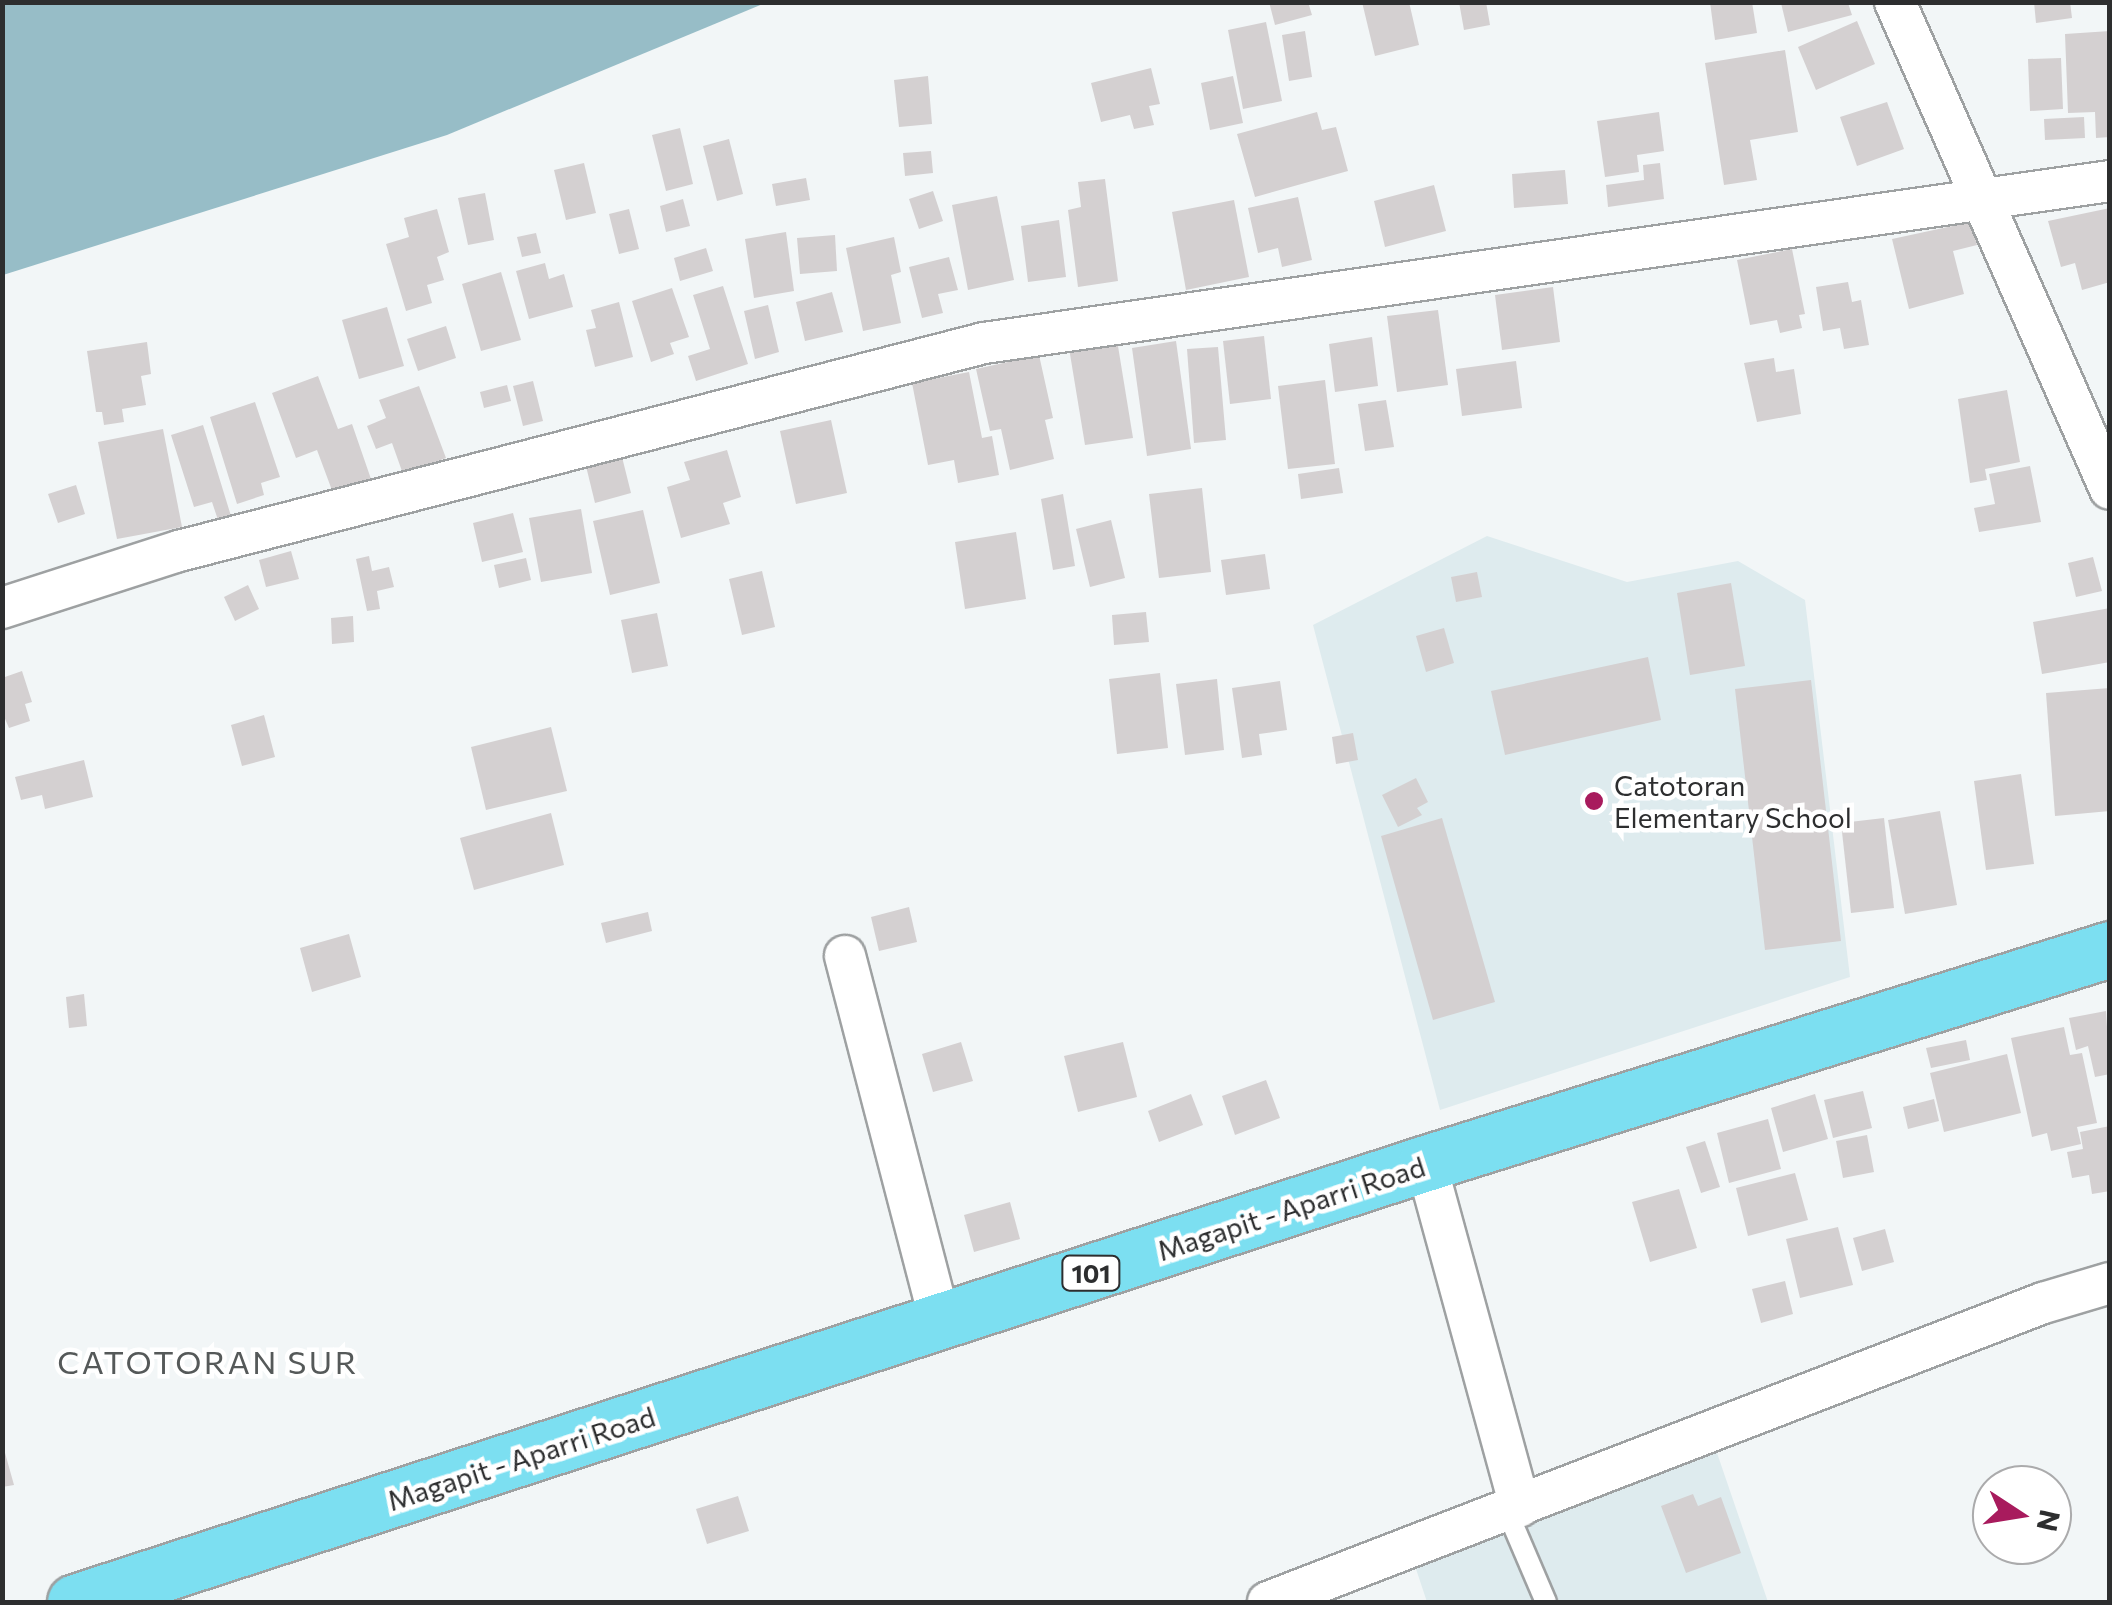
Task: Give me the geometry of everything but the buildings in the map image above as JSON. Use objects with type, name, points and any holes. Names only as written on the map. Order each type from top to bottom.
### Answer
[{"type":"main road","name":"Magapit - Aparri Road","points":[[75,1602],[1426,1164],[2110,949]]},
{"type":"street","points":[[1894,2],[1978,200],[2110,490]]},
{"type":"street","points":[[2,608],[179,551],[984,343],[2110,181]]},
{"type":"street","points":[[845,956],[940,1322]]},
{"type":"street","points":[[1426,1164],[1514,1509]]},
{"type":"street","points":[[1268,1602],[2043,1304],[2110,1283]]},
{"type":"lane","points":[[1514,1509],[1546,1602]]},
{"type":"shaded area","name":"Catotoran Elementary School","points":[[1487,536],[1627,582],[1738,561],[1805,600],[1850,977],[1440,1110],[1313,625]]},
{"type":"shaded area","points":[[1716,1450],[1768,1602],[1427,1602],[1412,1557]]},
{"type":"water","points":[[2,3],[765,3],[447,135],[3,275]]},
{"type":"place","name":"Catotoran Elementary School","points":[[1594,801]]},
{"type":"district","name":"CATOTORAN SUR","points":[[208,1361]]}]
